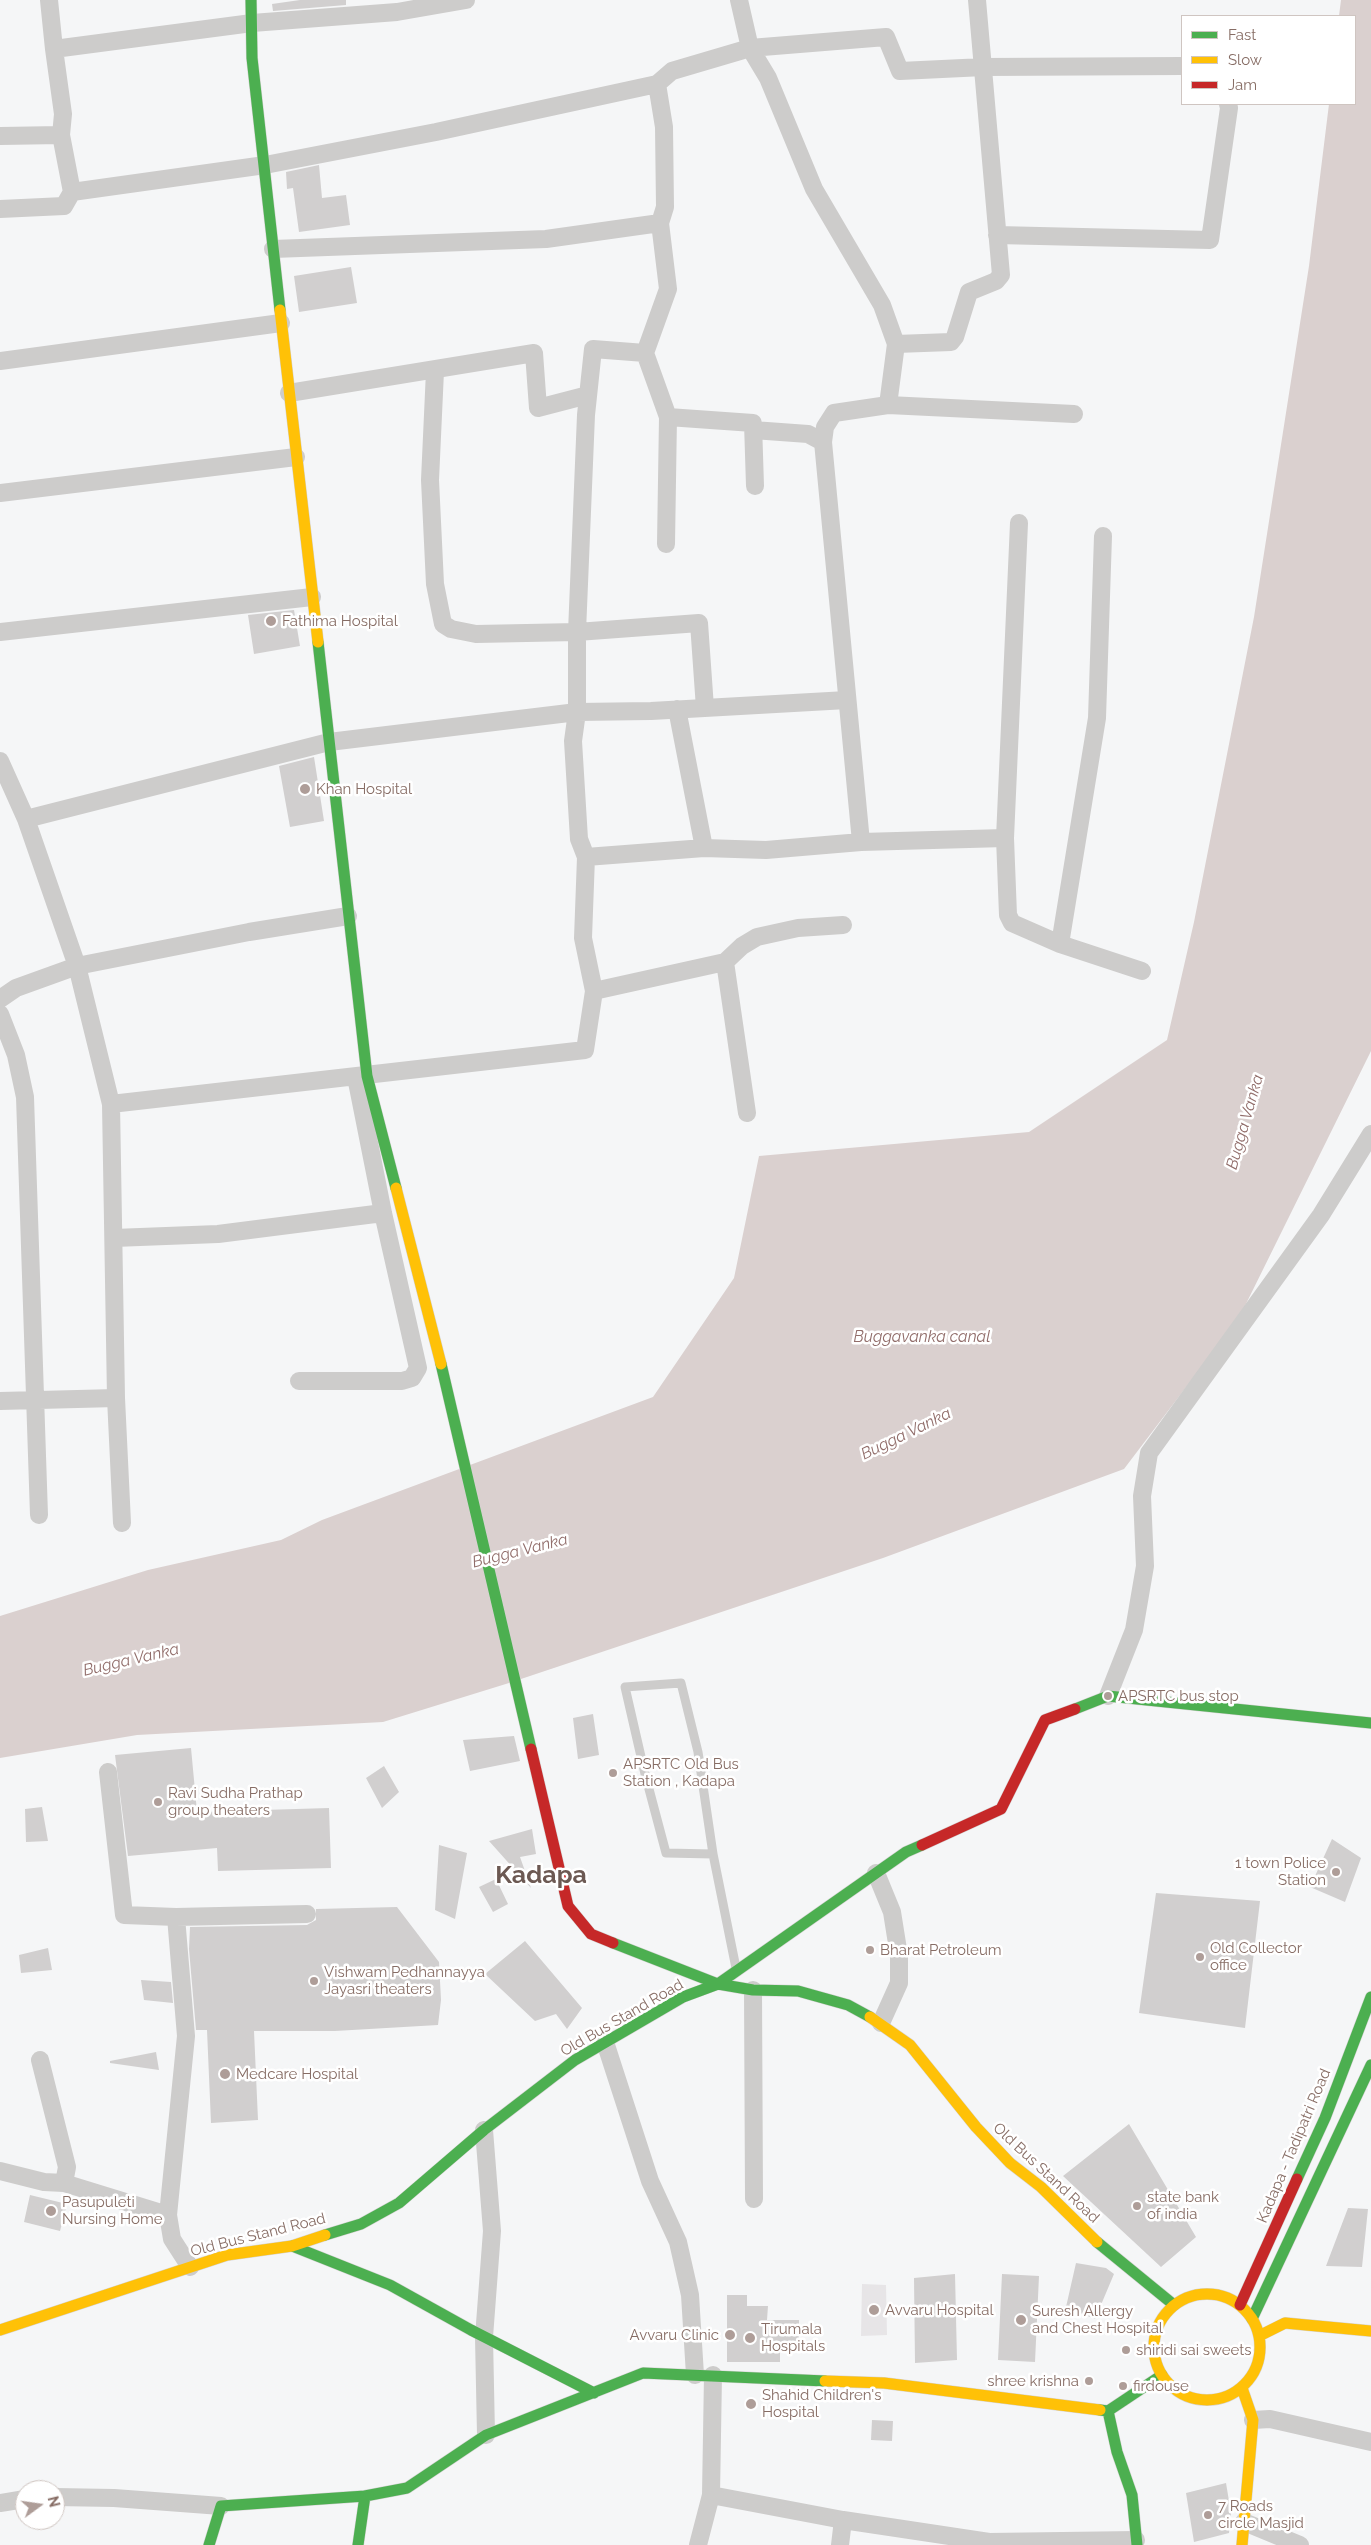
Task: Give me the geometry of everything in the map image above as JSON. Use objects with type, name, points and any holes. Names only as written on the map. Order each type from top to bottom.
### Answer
[{"type":"main road","points":[[251,0],[252,58],[348,916],[361,1076],[457,1428],[568,1906],[591,1934],[718,1984],[906,1852],[1001,1809],[1045,1720],[1108,1696],[1326,1718]]},
{"type":"main road","name":"Old Bus Stand Road","points":[[0,2330],[227,2255],[292,2246],[361,2224],[399,2204],[484,2130],[575,2060],[683,1997],[718,1984],[754,1990],[798,1992],[848,2005],[881,2023],[910,2045],[976,2127],[1010,2163],[1041,2187],[1103,2248],[1174,2305]]},
{"type":"main road","name":"Kadapa - Tadipatri Road","points":[[1240,2305],[1325,2118],[1371,1997]]},
{"type":"main road","points":[[1252,2319],[1371,2064]]},
{"type":"main road","points":[[292,2246],[390,2285],[484,2337],[594,2393]]},
{"type":"main road","points":[[1207,2294],[1224,2297],[1240,2305],[1252,2319],[1259,2336],[1258,2364],[1242,2388],[1229,2396],[1214,2400],[1199,2400],[1184,2396],[1172,2387],[1162,2375],[1156,2361],[1154,2345],[1157,2330],[1164,2316],[1174,2305],[1190,2297],[1207,2294]]},
{"type":"main road","points":[[1259,2336],[1285,2323],[1371,2331]]},
{"type":"main road","points":[[209,2545],[221,2506],[365,2496],[407,2488],[486,2435],[643,2373],[884,2383],[1108,2411],[1162,2375]]},
{"type":"main road","points":[[1242,2388],[1253,2420],[1242,2545]]},
{"type":"main road","points":[[1108,2411],[1117,2452],[1132,2495],[1136,2543]]},
{"type":"main road","points":[[358,2545],[365,2496]]},
{"type":"street","points":[[0,209],[64,206],[72,192],[61,135],[63,114],[54,49],[50,0]]},
{"type":"street","points":[[54,49],[252,23],[397,12],[466,0]]},
{"type":"street","points":[[739,0],[750,48],[768,78],[814,189],[882,305],[896,344],[888,405]]},
{"type":"street","points":[[896,344],[952,342],[969,292],[1000,279],[977,0]]},
{"type":"street","points":[[72,192],[264,164],[436,132],[657,84],[672,71],[750,48],[886,37],[900,71],[984,67],[1181,66]]},
{"type":"street","points":[[657,84],[664,127],[665,207],[660,223],[668,289],[645,354],[668,417],[666,544]]},
{"type":"street","points":[[997,235],[1210,240],[1228,105]]},
{"type":"street","points":[[0,136],[61,135]]},
{"type":"street","points":[[273,249],[546,239],[660,223]]},
{"type":"street","points":[[0,361],[281,323]]},
{"type":"street","points":[[112,1104],[585,1050],[594,991],[582,938],[586,857],[579,839],[573,740],[577,712],[577,632],[588,395],[593,349],[645,354]]},
{"type":"street","points":[[289,393],[534,353],[538,408],[588,395]]},
{"type":"street","points":[[435,370],[430,480],[435,584],[443,624],[451,629],[476,634],[577,632],[698,622],[705,708]]},
{"type":"street","points":[[861,842],[823,442],[825,427],[834,413],[888,405],[1074,414]]},
{"type":"street","points":[[668,417],[753,423],[755,486]]},
{"type":"street","points":[[753,430],[808,434],[823,442]]},
{"type":"street","points":[[0,493],[296,457]]},
{"type":"street","points":[[1019,523],[1005,838],[1010,920],[1016,925],[1060,944],[1142,971]]},
{"type":"street","points":[[1060,944],[1097,718],[1103,536]]},
{"type":"street","points":[[0,632],[312,597]]},
{"type":"street","points":[[26,819],[328,742],[577,712],[677,710],[847,700]]},
{"type":"street","points":[[677,710],[704,848]]},
{"type":"street","points":[[0,761],[26,819],[77,966],[112,1104],[116,1398],[122,1523]]},
{"type":"street","points":[[586,857],[704,848],[766,850],[861,842],[1005,838]]},
{"type":"street","points":[[0,999],[16,988],[77,966],[249,932],[348,916]]},
{"type":"street","points":[[594,991],[725,962],[742,946],[757,937],[798,928],[843,925]]},
{"type":"street","points":[[725,962],[747,1112]]},
{"type":"street","points":[[0,1014],[16,1055],[25,1097],[39,1515]]},
{"type":"street","points":[[299,1381],[402,1381],[412,1378],[418,1368],[383,1213],[361,1076]]},
{"type":"street","points":[[1108,1696],[1134,1630],[1145,1566],[1142,1496],[1149,1452],[1321,1215],[1371,1134]]},
{"type":"street","points":[[114,1238],[218,1234],[383,1213]]},
{"type":"street","points":[[0,1401],[116,1398]]},
{"type":"street","points":[[1326,1718],[1371,1723]]},
{"type":"street","points":[[108,1772],[124,1916],[176,1917],[307,1914]]},
{"type":"street","points":[[876,1873],[892,1912],[899,1956],[899,1983],[881,2023]]},
{"type":"street","points":[[176,1917],[186,2036],[168,2215],[172,2239],[190,2267]]},
{"type":"street","points":[[754,1990],[754,2199]]},
{"type":"street","points":[[606,2042],[650,2182],[678,2242],[690,2295],[695,2375]]},
{"type":"street","points":[[40,2060],[67,2167],[64,2182]]},
{"type":"street","points":[[484,2130],[492,2231],[484,2337],[486,2435]]},
{"type":"street","points":[[0,2171],[44,2182],[64,2182],[168,2215]]},
{"type":"street","points":[[698,2545],[711,2496],[713,2375]]},
{"type":"street","points":[[1253,2420],[1270,2419],[1371,2442]]},
{"type":"street","points":[[711,2496],[843,2520],[1002,2544],[1136,2543]]},
{"type":"street","points":[[65,2497],[124,2499],[221,2506]]},
{"type":"street","points":[[0,2503],[15,2501]]},
{"type":"street","points":[[840,2545],[843,2520]]},
{"type":"street","points":[[1244,2522],[1300,2545]]},
{"type":"lane","points":[[713,1854],[666,1853],[625,1688],[681,1683],[698,1752],[713,1854],[736,1971]]},
{"type":"shaded area","name":"Avvaru Hospital","points":[[862,2284],[886,2285],[887,2335],[861,2336]]},
{"type":"water","name":"Buggavanka canal","points":[[1341,0],[1371,0],[1371,1051],[1240,1316],[1124,1469],[883,1558],[509,1683],[383,1722],[137,1735],[0,1758],[0,1616],[148,1570],[281,1540],[322,1520],[653,1397],[734,1278],[759,1156],[1029,1132],[1167,1040],[1194,922],[1254,617],[1309,266],[1329,105],[1356,105],[1356,15],[1339,15]]},
{"type":"building","points":[[300,0],[346,0],[346,5],[273,11],[272,4]]},
{"type":"building","points":[[319,165],[322,198],[346,195],[350,225],[299,232],[293,188],[287,189],[286,172]]},
{"type":"building","points":[[351,267],[357,303],[299,312],[294,276]]},
{"type":"building","points":[[294,610],[300,646],[254,654],[248,615]]},
{"type":"building","points":[[314,757],[324,821],[290,827],[279,766]]},
{"type":"building","points":[[593,1714],[599,1755],[578,1759],[573,1718]]},
{"type":"building","points":[[514,1736],[520,1761],[470,1771],[463,1740]]},
{"type":"building","points":[[191,1748],[197,1812],[329,1808],[331,1868],[218,1871],[217,1848],[128,1856],[115,1755]]},
{"type":"building","points":[[384,1766],[399,1792],[382,1808],[366,1778]]},
{"type":"building","points":[[42,1807],[48,1841],[26,1842],[25,1809]]},
{"type":"building","points":[[532,1829],[536,1854],[520,1857],[531,1888],[489,1841]]},
{"type":"building","name":"1 town Police Station","points":[[1332,1839],[1361,1858],[1345,1902],[1310,1887]]},
{"type":"building","points":[[439,1845],[467,1853],[455,1919],[435,1910]]},
{"type":"building","points":[[496,1879],[508,1904],[493,1912],[479,1887]]},
{"type":"building","name":"Old Collector office","points":[[1156,1893],[1260,1901],[1245,2028],[1139,2013]]},
{"type":"building","name":"Vishwam Pedhannayya Jayasri theaters","points":[[397,1907],[439,1962],[441,2000],[438,2025],[335,2031],[254,2031],[258,2120],[211,2123],[207,2030],[196,2030],[189,1949],[190,1927],[307,1925],[316,1920],[316,1909]]},
{"type":"building","points":[[525,1941],[582,2008],[567,2029],[556,2014],[535,2021],[485,1974]]},
{"type":"building","points":[[48,1948],[52,1970],[21,1973],[19,1955]]},
{"type":"building","points":[[141,1980],[171,1982],[173,2003],[144,2000]]},
{"type":"building","points":[[156,2052],[159,2070],[110,2063],[110,2061]]},
{"type":"building","name":"state bank of india","points":[[1129,2124],[1196,2237],[1161,2267],[1063,2176]]},
{"type":"building","points":[[30,2195],[67,2204],[60,2231],[24,2222]]},
{"type":"building","points":[[1348,2208],[1368,2209],[1362,2267],[1326,2266]]},
{"type":"building","points":[[1076,2263],[1106,2268],[1114,2274],[1095,2319],[1066,2307]]},
{"type":"building","points":[[955,2274],[957,2360],[915,2363],[914,2278]]},
{"type":"building","points":[[1002,2274],[1039,2276],[1035,2362],[998,2360]]},
{"type":"building","points":[[727,2295],[747,2295],[747,2306],[768,2306],[767,2320],[799,2320],[799,2344],[780,2344],[780,2362],[727,2362]]},
{"type":"building","points":[[872,2420],[893,2421],[892,2441],[871,2440]]},
{"type":"building","points":[[1226,2483],[1231,2513],[1229,2533],[1194,2542],[1186,2493]]},
{"type":"traffic: fast","points":[[251,0],[252,58],[280,310]]},
{"type":"traffic: fast","points":[[318,642],[367,1076],[396,1188]]},
{"type":"traffic: fast","points":[[441,1364],[531,1749]]},
{"type":"traffic: fast","points":[[1075,1709],[1108,1696],[1371,1723]]},
{"type":"traffic: fast","points":[[613,1943],[718,1984],[906,1852],[922,1845]]},
{"type":"traffic: fast","points":[[325,2235],[361,2224],[399,2203],[484,2130],[575,2060],[683,1997],[718,1984],[753,1990],[798,1991],[848,2005],[870,2017]]},
{"type":"traffic: fast","points":[[1297,2179],[1325,2118],[1371,1997]]},
{"type":"traffic: fast","points":[[1252,2319],[1371,2065]]},
{"type":"traffic: fast","points":[[1097,2242],[1174,2305]]},
{"type":"traffic: fast","points":[[292,2246],[390,2285],[471,2330],[594,2393]]},
{"type":"traffic: fast","points":[[358,2545],[365,2496],[407,2488],[486,2435],[643,2373],[825,2381]]},
{"type":"traffic: fast","points":[[1100,2410],[1108,2411],[1162,2375]]},
{"type":"traffic: fast","points":[[1108,2411],[1117,2452],[1132,2495],[1137,2545]]},
{"type":"traffic: fast","points":[[209,2545],[221,2506],[365,2496]]},
{"type":"traffic: slow","points":[[280,310],[318,642]]},
{"type":"traffic: slow","points":[[396,1188],[441,1364]]},
{"type":"traffic: slow","points":[[870,2017],[910,2045],[976,2127],[1010,2163],[1041,2187],[1097,2242]]},
{"type":"traffic: slow","points":[[0,2330],[227,2255],[292,2246],[325,2235]]},
{"type":"traffic: slow","points":[[1207,2294],[1227,2298],[1244,2310],[1256,2327],[1260,2347],[1256,2367],[1244,2384],[1227,2396],[1207,2400],[1187,2396],[1170,2384],[1158,2367],[1154,2347],[1158,2327],[1170,2310],[1187,2298],[1207,2294]]},
{"type":"traffic: slow","points":[[1259,2336],[1285,2323],[1371,2331]]},
{"type":"traffic: slow","points":[[825,2381],[884,2383],[1100,2410]]},
{"type":"traffic: slow","points":[[1242,2388],[1253,2420],[1242,2545]]},
{"type":"traffic: jam","points":[[922,1845],[1001,1809],[1045,1720],[1075,1709]]},
{"type":"traffic: jam","points":[[531,1749],[568,1906],[591,1934],[613,1943]]},
{"type":"traffic: jam","points":[[1240,2305],[1297,2179]]},
{"type":"place","name":"Fathima Hospital","points":[[271,621]]},
{"type":"place","name":"Khan Hospital","points":[[305,789]]},
{"type":"place","name":"APSRTC bus stop","points":[[1108,1696]]},
{"type":"place","name":"APSRTC Old Bus Station , Kadapa","points":[[613,1773]]},
{"type":"place","name":"Ravi Sudha Prathap group theaters","points":[[158,1802]]},
{"type":"place","name":"1 town Police Station","points":[[1336,1872]]},
{"type":"place","name":"Bharat Petroleum","points":[[870,1950]]},
{"type":"place","name":"Old Collector office","points":[[1200,1957]]},
{"type":"place","name":"Vishwam Pedhannayya Jayasri theaters","points":[[314,1981]]},
{"type":"place","name":"Medcare Hospital","points":[[225,2074]]},
{"type":"place","name":"state bank of india","points":[[1137,2206]]},
{"type":"place","name":"Pasupuleti Nursing Home","points":[[51,2211]]},
{"type":"place","name":"Avvaru Hospital","points":[[874,2310]]},
{"type":"place","name":"Suresh Allergy and Chest Hospital","points":[[1021,2320]]},
{"type":"place","name":"Avvaru Clinic","points":[[730,2335]]},
{"type":"place","name":"Tirumala Hospitals","points":[[750,2338]]},
{"type":"place","name":"shiridi sai sweets","points":[[1126,2350]]},
{"type":"place","name":"shree krishna","points":[[1089,2381]]},
{"type":"place","name":"firdouse","points":[[1123,2386]]},
{"type":"place","name":"Shahid Children's Hospital","points":[[751,2404]]},
{"type":"place","name":"7 Roads circle Masjid","points":[[1208,2515]]},
{"type":"district","name":"Kadapa","points":[[541,1875]]},
{"type":"water label","name":"Bugga Vanka","points":[[1245,1122]]},
{"type":"water label","name":"Bugga Vanka","points":[[906,1434]]},
{"type":"water label","name":"Bugga Vanka","points":[[520,1551]]},
{"type":"water label","name":"Bugga Vanka","points":[[131,1660]]}]
